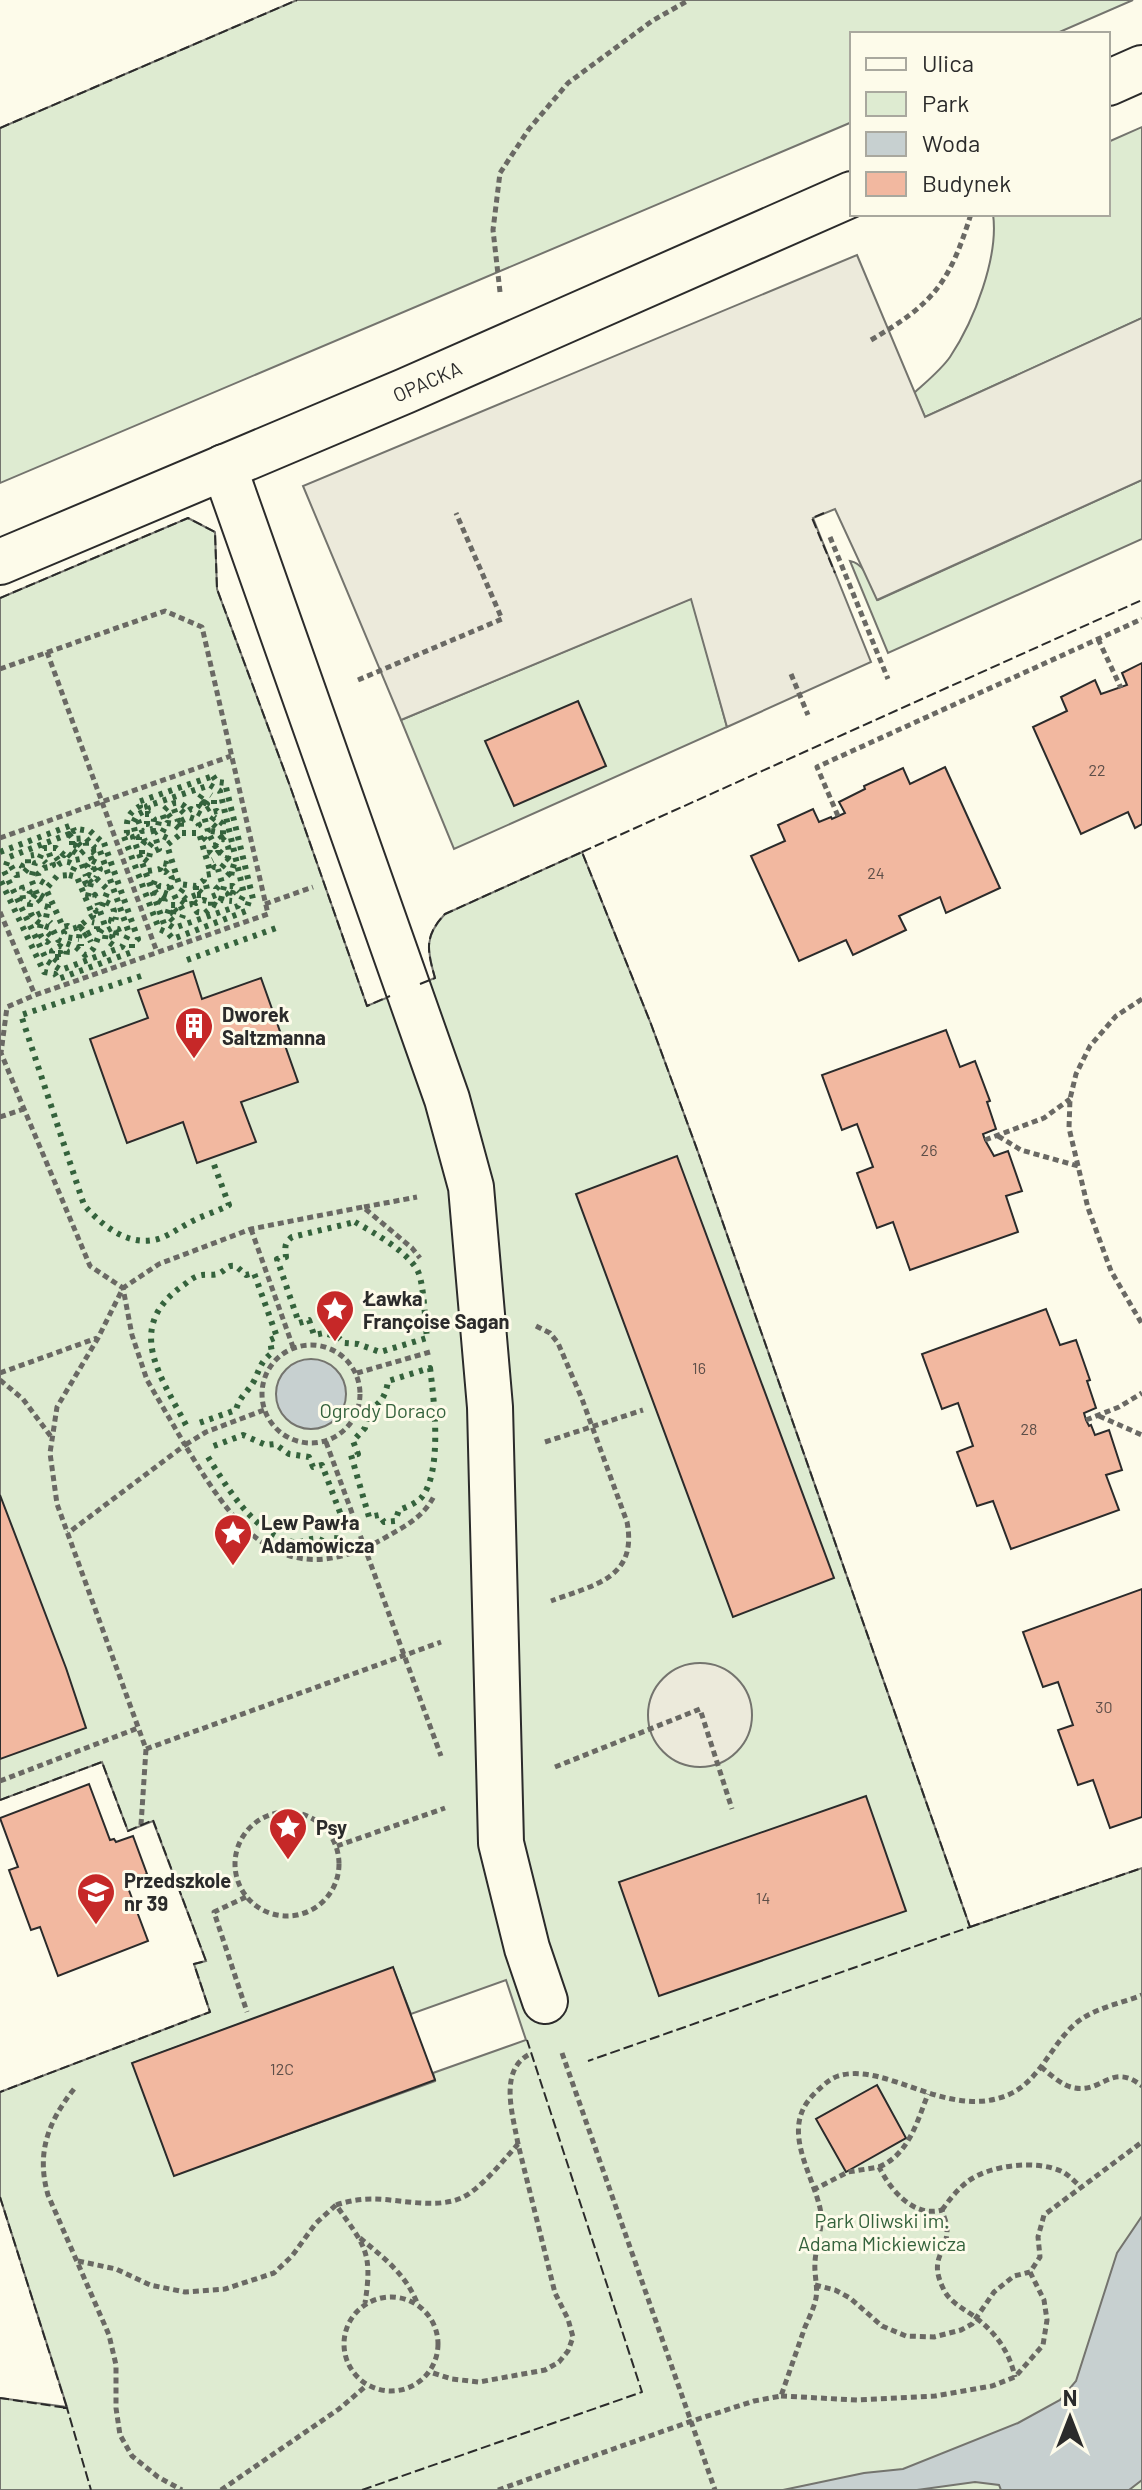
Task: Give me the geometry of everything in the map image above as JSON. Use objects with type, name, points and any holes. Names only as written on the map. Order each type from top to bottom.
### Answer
[{"type":"street","points":[[1110,82],[1142,68]]},
{"type":"street","name":"OPACKA","points":[[0,562],[405,391],[850,195]]},
{"type":"street","points":[[224,467],[447,1099],[471,1187],[484,1331],[491,1460],[501,1843],[527,1948],[545,2001]]},
{"type":"path","points":[[501,297],[493,230],[500,173],[529,129],[568,83],[652,21],[689,0]]},
{"type":"path","points":[[871,340],[908,318],[937,290],[951,272],[970,216]]},
{"type":"path","points":[[404,661],[502,619],[456,513]]},
{"type":"path","points":[[830,537],[888,679]]},
{"type":"path","points":[[0,669],[165,611],[202,627],[268,914],[7,1007],[1,1052],[90,1266],[123,1288],[132,1335],[147,1380],[215,1494],[240,1526],[287,1555],[316,1561],[366,1547],[416,1520],[430,1505],[439,1486]]},
{"type":"path","points":[[838,816],[817,767],[1142,619]]},
{"type":"path","points":[[1098,639],[1121,688]]},
{"type":"path","points":[[47,652],[157,952]]},
{"type":"path","points":[[791,674],[808,715]]},
{"type":"path","points":[[0,838],[231,756]]},
{"type":"path","points":[[0,912],[35,995]]},
{"type":"path","points":[[1142,999],[1116,1016],[1090,1046],[1076,1074],[1070,1099],[1069,1128],[1088,1208],[1111,1271],[1142,1324]]},
{"type":"path","points":[[985,1140],[1044,1118],[1070,1099]]},
{"type":"path","points":[[0,1117],[24,1109]]},
{"type":"path","points":[[998,1136],[1021,1150],[1079,1167]]},
{"type":"path","points":[[141,1825],[146,1749],[57,1504],[50,1453],[57,1407],[123,1288],[159,1264],[251,1229],[363,1207],[412,1248],[425,1264]]},
{"type":"path","points":[[251,1229],[293,1347]]},
{"type":"path","points":[[146,1749],[607,1580],[622,1567],[630,1538],[627,1522],[558,1343],[550,1333],[539,1326],[524,1323],[484,1331],[357,1373]]},
{"type":"path","points":[[0,1373],[98,1338]]},
{"type":"path","points":[[312,1344],[330,1348],[346,1358],[357,1373],[361,1390],[360,1406],[353,1422],[341,1434],[326,1442],[311,1445],[296,1442],[271,1424],[264,1410],[263,1380],[280,1355],[293,1347],[312,1344]]},
{"type":"path","points":[[0,1380],[23,1399],[52,1438]]},
{"type":"path","points":[[1086,1420],[1119,1407],[1142,1393]]},
{"type":"path","points":[[68,1533],[185,1445],[206,1432],[264,1410]]},
{"type":"path","points":[[491,1460],[643,1410]]},
{"type":"path","points":[[1098,1416],[1142,1435]]},
{"type":"path","points":[[635,1735],[700,1709],[732,1809]]},
{"type":"path","points":[[0,1781],[138,1728]]},
{"type":"path","points":[[337,1846],[458,1804]]},
{"type":"path","points":[[273,1813],[299,1813],[322,1824],[337,1846],[340,1867],[334,1887],[321,1903],[303,1913],[283,1916],[263,1910],[246,1897],[236,1874],[237,1848],[251,1826],[273,1813]]},
{"type":"path","points":[[246,1897],[214,1912],[247,2012]]},
{"type":"path","points":[[781,2396],[816,2298],[815,2260],[821,2236],[820,2209],[799,2150],[799,2121],[806,2102],[838,2076],[865,2074],[951,2100],[987,2100],[1009,2095],[1024,2086],[1074,2024],[1090,2013],[1142,1995]]},
{"type":"path","points":[[545,2001],[715,2490]]},
{"type":"path","points":[[430,2372],[452,2379],[479,2382],[545,2370],[559,2362],[568,2351],[573,2337],[555,2293],[518,2144],[511,2100],[514,2067],[531,2053],[559,2044]]},
{"type":"path","points":[[1041,2067],[1064,2085],[1076,2089],[1093,2087],[1113,2076],[1127,2077],[1142,2086]]},
{"type":"path","points":[[74,2089],[61,2105],[46,2138],[43,2176],[48,2195],[109,2335],[116,2365],[116,2408],[120,2435],[132,2456],[158,2477],[182,2490]]},
{"type":"path","points":[[813,2190],[848,2172],[879,2167],[889,2162],[904,2148],[918,2123],[928,2094]]},
{"type":"path","points":[[815,2285],[850,2298],[882,2326],[906,2336],[934,2337],[961,2330],[972,2324],[994,2292],[1014,2276],[1030,2272],[1040,2257],[1038,2237],[1044,2215],[1142,2142]]},
{"type":"path","points":[[78,2261],[116,2269],[150,2285],[185,2292],[225,2289],[274,2273],[292,2256],[316,2223],[336,2205],[375,2199],[436,2204],[467,2196],[518,2144]]},
{"type":"path","points":[[879,2167],[897,2196],[934,2212],[942,2210],[969,2180],[1020,2164],[1064,2173],[1082,2188]]},
{"type":"path","points":[[336,2205],[358,2237],[367,2257],[365,2303]]},
{"type":"path","points":[[942,2210],[947,2228],[937,2257],[941,2285],[947,2296],[997,2336],[1011,2357],[1015,2377]]},
{"type":"path","points":[[358,2237],[397,2268],[412,2290],[418,2306]]},
{"type":"path","points":[[498,2490],[754,2401],[781,2396],[857,2400],[935,2396],[992,2386],[1015,2377],[1043,2345],[1047,2320],[1044,2300],[1030,2272]]},
{"type":"path","points":[[383,2297],[401,2297],[418,2306],[431,2319],[438,2337],[438,2355],[430,2372],[417,2384],[401,2392],[383,2392],[366,2386],[352,2373],[344,2355],[343,2336],[351,2317],[365,2303],[383,2297]]},
{"type":"path","points":[[221,2490],[339,2409],[366,2386]]},
{"type":"green space","points":[[297,0],[1133,0],[1060,32],[850,32],[850,123],[0,483],[0,128]]},
{"type":"green space","points":[[1142,127],[1142,318],[925,417],[914,393],[946,362],[968,326],[988,269],[993,216],[1110,216],[1110,141]]},
{"type":"green space","points":[[1142,480],[1142,539],[888,653],[850,561],[864,571],[878,600]]},
{"type":"green space","name":"Ogrody Doraco","points":[[188,518],[215,532],[217,589],[367,1006],[435,978],[430,959],[430,937],[445,914],[582,852],[698,1152],[970,1927],[1142,1868],[1142,2490],[0,2490],[0,2398],[67,2407],[0,2197],[0,2092],[210,2012],[194,1964],[206,1961],[153,1821],[128,1831],[102,1762],[0,1800],[0,598]],"holes":[[[393,1968],[411,2014],[506,1980],[526,2040],[433,2073],[435,2081],[174,2175],[133,2063]]]},
{"type":"green space","points":[[692,598],[727,727],[454,849],[401,720]]},
{"type":"shaded area","points":[[857,255],[925,417],[1142,318],[1142,480],[877,600],[835,509],[813,518],[871,662],[727,727],[691,599],[401,720],[303,486]]},
{"type":"shaded area","points":[[700,1663],[720,1667],[737,1678],[748,1695],[752,1715],[748,1735],[737,1752],[720,1763],[700,1767],[680,1763],[663,1752],[652,1735],[648,1715],[652,1695],[663,1678],[680,1667]]},
{"type":"water","points":[[304,1359],[318,1359],[340,1374],[346,1394],[344,1407],[336,1419],[318,1429],[304,1429],[282,1414],[276,1401],[276,1387],[291,1365]]},
{"type":"water","points":[[1142,2216],[1142,2480],[1129,2490],[1001,2490],[999,2485],[975,2482],[917,2490],[783,2490],[864,2473],[903,2469],[1018,2423],[1060,2400],[1076,2381],[1117,2253]]},
{"type":"building","points":[[1142,663],[1142,824],[1135,828],[1128,812],[1081,834],[1033,727],[1067,711],[1061,697],[1095,680],[1101,694],[1127,685],[1122,673]]},
{"type":"building","points":[[578,701],[606,766],[514,806],[485,741]]},
{"type":"building","points":[[945,767],[1000,888],[946,913],[940,897],[899,916],[906,930],[853,955],[846,940],[799,961],[751,856],[785,841],[778,825],[813,809],[819,822],[832,819],[845,813],[839,802],[865,789],[864,786],[903,768],[910,784]]},
{"type":"building","name":"Dworek Saltzmanna","points":[[193,971],[202,999],[261,978],[298,1082],[241,1102],[256,1142],[197,1163],[183,1122],[127,1143],[90,1039],[148,1018],[138,990]]},
{"type":"building","points":[[946,1030],[960,1067],[975,1061],[990,1101],[987,1102],[996,1129],[983,1134],[985,1140],[994,1156],[1008,1151],[1022,1191],[1006,1196],[1018,1232],[910,1270],[893,1222],[877,1228],[857,1173],[873,1167],[857,1124],[842,1130],[822,1075]]},
{"type":"building","points":[[677,1156],[834,1578],[733,1617],[576,1194]]},
{"type":"building","points":[[1046,1309],[1060,1345],[1076,1340],[1096,1408],[1084,1413],[1089,1426],[1095,1435],[1109,1430],[1122,1470],[1106,1475],[1119,1510],[1011,1549],[993,1501],[977,1506],[957,1452],[973,1446],[958,1403],[942,1409],[922,1354]]},
{"type":"building","points":[[0,1495],[86,1728],[0,1759]]},
{"type":"building","points":[[1142,1589],[1142,1817],[1110,1828],[1093,1780],[1078,1785],[1058,1730],[1073,1725],[1058,1682],[1043,1687],[1023,1632]]},
{"type":"building","points":[[89,1784],[110,1840],[116,1842],[133,1836],[147,1874],[127,1885],[148,1941],[58,1976],[40,1927],[31,1930],[9,1870],[18,1867],[0,1818]]},
{"type":"building","points":[[866,1796],[906,1911],[659,1996],[619,1882]]},
{"type":"building","points":[[393,1967],[435,2080],[174,2176],[132,2063]]},
{"type":"building","points":[[877,2085],[906,2138],[846,2172],[816,2119]]},
{"type":"hedge","points":[[213,776],[217,782],[225,783],[253,899],[249,901],[246,911],[173,939],[159,929],[123,834],[127,833],[130,814],[140,806],[138,802],[213,776]]},
{"type":"hedge","points":[[210,785],[220,791],[244,894],[238,906],[174,928],[164,924],[133,837],[136,836],[133,823],[137,815],[148,809],[147,806],[210,785]]},
{"type":"hedge","points":[[202,795],[199,805],[206,810],[214,805],[211,795]]},
{"type":"hedge","points":[[204,802],[207,804],[205,806],[202,804],[204,802]]},
{"type":"hedge","points":[[145,841],[142,857],[148,862],[150,853],[159,849],[154,833],[159,821],[164,819],[162,813],[168,806],[178,803],[188,811],[191,809],[204,816],[208,831],[204,838],[208,842]]},
{"type":"hedge","points":[[174,809],[178,821],[174,824],[181,830],[181,821],[178,821]]},
{"type":"hedge","points":[[181,810],[184,813]]},
{"type":"hedge","points":[[216,827],[210,822],[213,812],[221,815]]},
{"type":"hedge","points":[[138,820],[142,831],[153,829],[154,819],[145,814]]},
{"type":"hedge","points":[[168,814],[171,818]]},
{"type":"hedge","points":[[181,821],[189,817],[195,819],[199,825],[194,828]]},
{"type":"hedge","points":[[211,831],[217,832],[223,839],[223,824],[214,817]]},
{"type":"hedge","points":[[147,821],[147,824],[145,824],[145,822],[147,821]]},
{"type":"hedge","points":[[167,838],[161,835],[167,823],[174,824]]},
{"type":"hedge","points":[[0,852],[72,825],[74,831],[90,831],[103,840],[138,939],[132,944],[132,952],[58,979],[55,974],[44,972],[0,879]]},
{"type":"hedge","points":[[182,833],[199,833],[211,874],[205,875],[196,886],[179,884],[167,845],[182,833]]},
{"type":"hedge","points":[[69,834],[73,839],[86,838],[95,848],[99,848],[129,933],[122,947],[61,970],[47,961],[4,871],[9,857],[69,834]]},
{"type":"hedge","points":[[139,840],[143,836],[145,841],[152,843],[147,849]]},
{"type":"hedge","points":[[210,836],[215,846],[223,839],[229,850],[221,868],[214,867],[213,860]]},
{"type":"hedge","points":[[72,841],[72,850],[79,855],[86,849],[86,843],[81,839]]},
{"type":"hedge","points":[[78,843],[81,846],[80,848],[76,846],[78,843]]},
{"type":"hedge","points":[[214,845],[219,850],[214,855],[209,850],[214,845]]},
{"type":"hedge","points":[[37,894],[31,879],[35,863],[44,848],[56,848],[64,855],[66,852],[75,860],[80,859],[86,876]]},
{"type":"hedge","points":[[219,851],[234,864],[227,876],[231,877],[232,871]]},
{"type":"hedge","points":[[92,860],[89,853],[93,852],[96,856]]},
{"type":"hedge","points":[[49,853],[53,865],[49,867]]},
{"type":"hedge","points":[[11,866],[16,875],[23,874],[28,868],[28,856],[34,855]]},
{"type":"hedge","points":[[93,867],[90,870],[87,866],[91,860],[100,869],[96,878]]},
{"type":"hedge","points":[[58,865],[71,863],[75,866],[72,872]]},
{"type":"hedge","points":[[148,871],[160,869],[162,863],[169,868],[165,872],[160,869]]},
{"type":"hedge","points":[[20,865],[22,866],[22,868],[19,867],[20,865]]},
{"type":"hedge","points":[[44,883],[39,880],[38,874],[49,867]]},
{"type":"hedge","points":[[170,886],[176,899],[187,905],[192,904],[197,912],[205,913],[211,908],[211,897],[216,895],[216,889],[222,883],[218,869]]},
{"type":"hedge","points":[[165,899],[156,893],[153,886],[155,880],[159,886],[169,887],[170,874]]},
{"type":"hedge","points":[[69,875],[77,877],[93,916],[72,929],[63,927],[46,889],[57,876],[69,875]]},
{"type":"hedge","points":[[89,880],[92,883],[86,884],[84,879],[89,875],[96,878],[108,890],[101,909],[96,911],[93,905]]},
{"type":"hedge","points":[[91,883],[88,896],[92,898],[95,895],[98,905]]},
{"type":"hedge","points":[[206,885],[208,893]]},
{"type":"hedge","points":[[196,886],[196,895],[204,895],[197,889]]},
{"type":"hedge","points":[[221,900],[224,886],[233,886],[239,892]]},
{"type":"hedge","points":[[29,894],[26,887],[22,888],[23,899],[30,903]]},
{"type":"hedge","points":[[183,889],[180,893],[186,899],[196,895]]},
{"type":"hedge","points":[[158,900],[164,904],[168,898],[168,894],[162,892]]},
{"type":"hedge","points":[[230,892],[233,893],[230,897],[228,894],[230,892]]},
{"type":"hedge","points":[[44,897],[37,893],[30,904],[35,920],[52,928],[58,940],[76,947],[85,955],[93,949],[105,926],[100,911]]},
{"type":"hedge","points":[[38,899],[48,907],[46,918],[51,923]]},
{"type":"hedge","points":[[213,904],[217,906],[221,900],[232,901]]},
{"type":"hedge","points":[[194,901],[207,901]]},
{"type":"hedge","points":[[106,902],[112,905],[114,911],[111,921],[115,922],[116,917]]},
{"type":"hedge","points":[[173,921],[167,915],[170,905],[180,905],[184,912],[182,918]]},
{"type":"hedge","points":[[37,915],[41,909]]},
{"type":"hedge","points":[[174,909],[177,912],[175,915],[173,914],[174,909]]},
{"type":"hedge","points":[[87,934],[97,929],[97,923],[92,922]]},
{"type":"hedge","points":[[41,924],[40,934],[47,942],[52,937],[47,932]]},
{"type":"hedge","points":[[80,927],[87,934],[79,939],[80,927]]},
{"type":"hedge","points":[[187,960],[279,927]]},
{"type":"hedge","points":[[113,945],[105,939],[106,931],[118,929],[121,937]]},
{"type":"hedge","points":[[66,931],[66,937],[79,939]]},
{"type":"hedge","points":[[113,933],[116,934],[114,939],[112,937],[113,933]]},
{"type":"hedge","points":[[57,961],[52,957],[52,951],[60,946],[67,951],[66,959]]},
{"type":"hedge","points":[[58,953],[61,953],[62,957],[58,957],[58,953]]},
{"type":"hedge","points":[[141,976],[21,1015],[84,1205],[99,1221],[118,1234],[139,1240],[161,1238],[229,1205],[213,1162]]},
{"type":"hedge","points":[[355,1222],[391,1244],[415,1266],[422,1288],[427,1338],[380,1352],[358,1344],[344,1343],[338,1337],[324,1333],[314,1335],[309,1320],[299,1323],[277,1259],[286,1257],[286,1246],[292,1237],[355,1222]]},
{"type":"hedge","points":[[186,1425],[166,1388],[152,1352],[151,1334],[155,1317],[166,1300],[193,1278],[218,1274],[236,1266],[246,1275],[254,1273],[277,1337],[270,1340],[272,1353],[236,1410],[196,1424]]},
{"type":"hedge","points":[[430,1368],[435,1454],[428,1487],[419,1500],[399,1510],[395,1521],[384,1522],[379,1515],[369,1517],[351,1455],[358,1454],[353,1441],[365,1428],[370,1409],[383,1398],[388,1381],[430,1368]]},
{"type":"hedge","points":[[208,1457],[243,1508],[266,1529],[293,1542],[319,1539],[329,1544],[337,1539],[338,1528],[344,1523],[322,1465],[313,1467],[309,1457],[289,1454],[275,1444],[266,1445],[243,1435],[211,1447]]},
{"type":"fence","points":[[0,128],[297,0]]},
{"type":"fence","points":[[824,513],[812,518],[835,573]]},
{"type":"fence","points":[[0,598],[188,518],[215,532],[217,589],[367,1006],[390,996]]},
{"type":"fence","points":[[582,852],[1142,600]]},
{"type":"fence","points":[[420,984],[435,978],[430,959],[430,937],[445,914],[582,852],[698,1152],[970,1927],[588,2061]]},
{"type":"fence","points":[[0,1800],[102,1762],[128,1831],[153,1820],[206,1961],[194,1964],[210,2012],[0,2092]]},
{"type":"fence","points":[[970,1927],[1142,1868]]},
{"type":"fence","points":[[362,2490],[642,2392],[527,2040]]},
{"type":"fence","points":[[0,2197],[67,2408],[0,2398]]},
{"type":"fence","points":[[63,2408],[67,2408],[91,2490]]},
{"type":"place","name":"Dworek Saltzmanna","points":[[194,1060]]},
{"type":"place","name":"Ławka Françoise Sagan","points":[[335,1343]]},
{"type":"place","name":"Lew Pawła Adamowicza","points":[[233,1567]]},
{"type":"place","name":"Psy","points":[[288,1861]]},
{"type":"place","name":"Przedszkole nr 39","points":[[96,1926]]},
{"type":"park label","name":"Park Oliwski im. Adama Mickiewicza","points":[[882,2232]]}]
